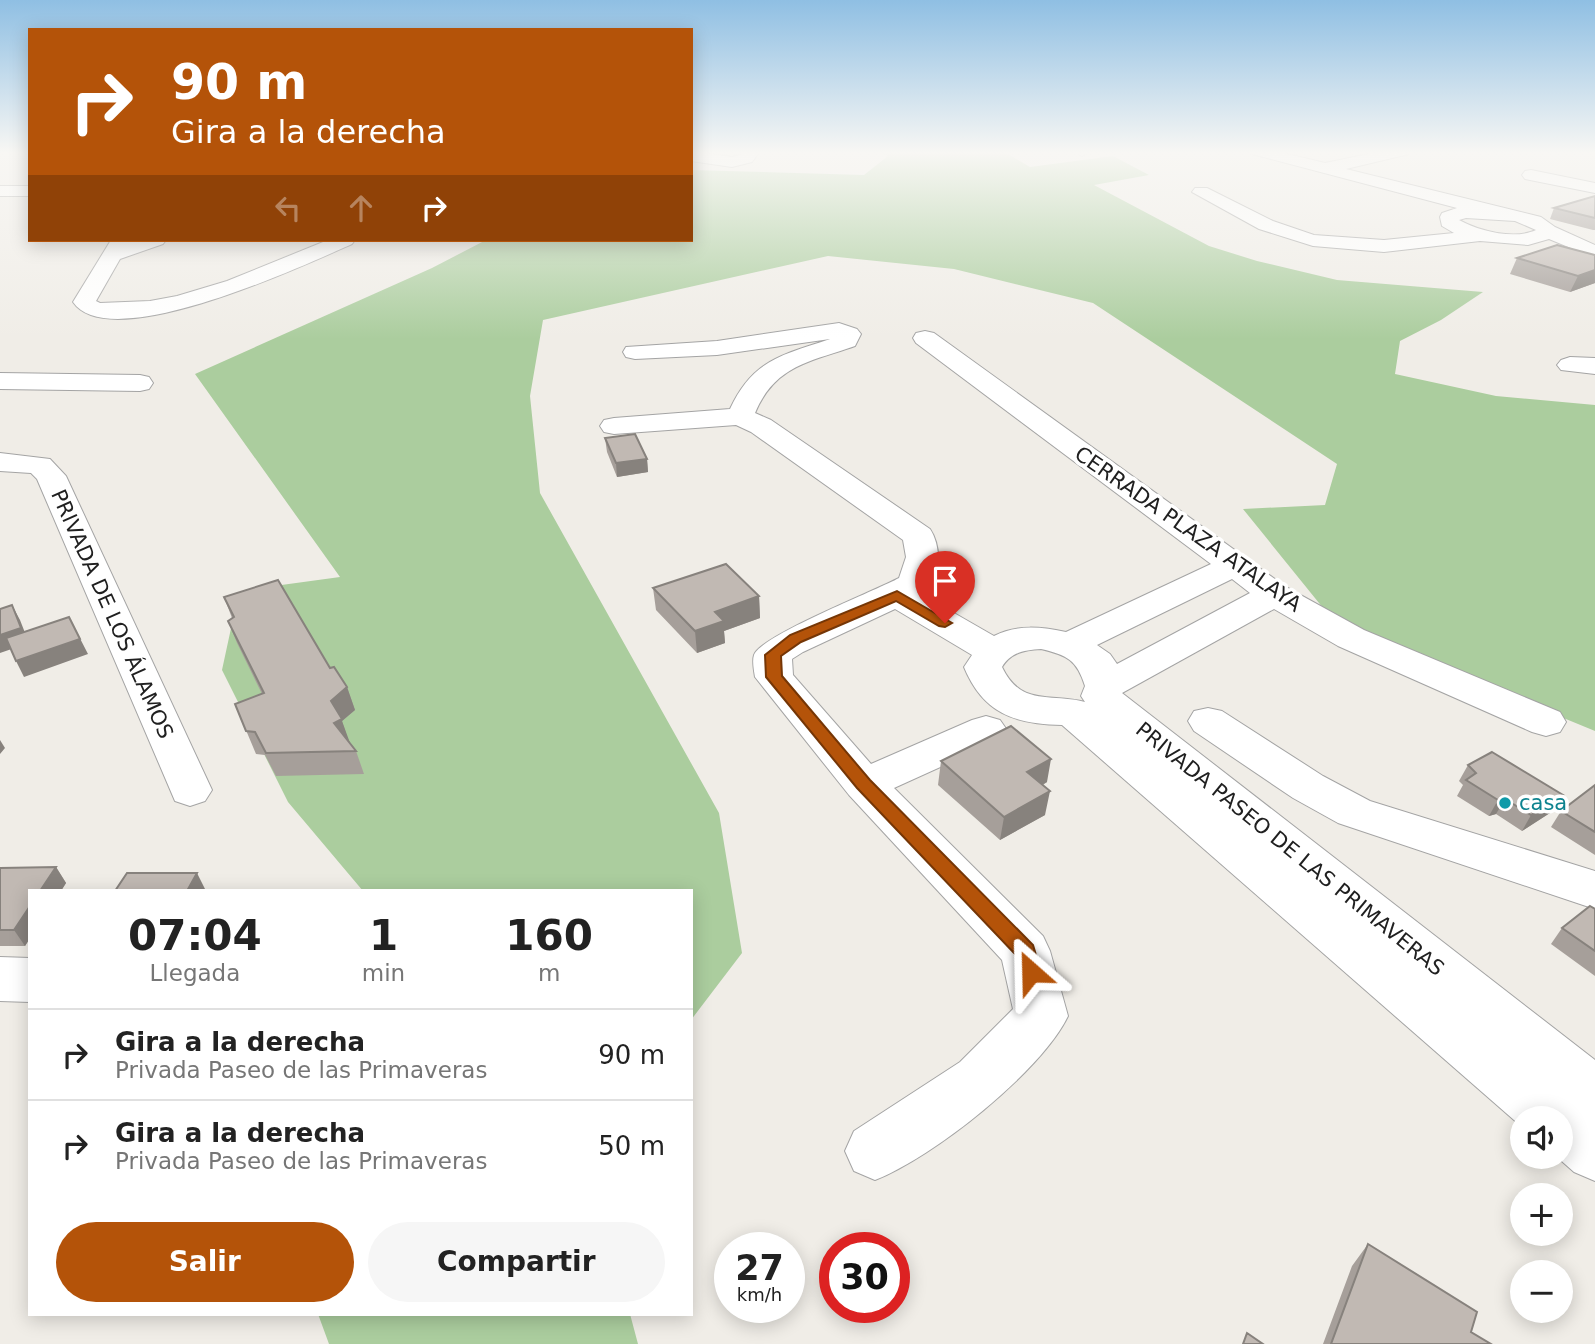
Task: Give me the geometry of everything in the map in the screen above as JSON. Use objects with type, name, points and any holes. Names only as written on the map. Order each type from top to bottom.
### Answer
[{"type":"street","points":[[1245,214],[1278,230],[1331,244],[1382,247],[1480,235],[1521,239],[1595,261]]},
{"type":"street","points":[[1440,214],[1449,217],[1455,226],[1480,235]]},
{"type":"street","points":[[1449,217],[1459,214]]},
{"type":"street","points":[[1502,214],[1537,222],[1548,221],[1595,252]]},
{"type":"street","points":[[1521,239],[1540,237],[1548,221]]},
{"type":"street","points":[[145,242],[116,247],[85,302],[88,307],[98,310],[142,309],[195,300],[340,242]]},
{"type":"street","points":[[635,352],[729,346],[839,330],[849,334],[846,341],[782,363],[760,377],[748,394],[740,415]]},
{"type":"street","name":"CERRADA PLAZA ATALAYA","points":[[925,338],[1274,594],[1350,638],[1546,722]]},
{"type":"street","points":[[1570,365],[1595,366]]},
{"type":"street","points":[[0,381],[141,383]]},
{"type":"street","points":[[614,426],[740,415],[761,426],[918,537],[923,558],[915,584],[897,595],[795,639],[773,655],[774,677],[864,784],[1025,951],[1041,1016],[980,1080],[875,1151]]},
{"type":"street","name":"PRIVADA DE LOS ÁLAMOS","points":[[7,462],[40,465],[51,476],[190,790]]},
{"type":"street","points":[[1070,644],[1233,566]]},
{"type":"street","points":[[1193,584],[1237,613]]},
{"type":"street","points":[[1105,686],[1274,594]]},
{"type":"street","points":[[897,595],[993,650]]},
{"type":"street","name":"PRIVADA PASEO DE LAS PRIMAVERAS","points":[[1541,1106],[1072,712],[1040,712],[1010,703],[990,686],[983,667],[993,650],[1013,640],[1041,638],[1070,644],[1097,662],[1105,686],[1101,695],[1595,1094]]},
{"type":"street","points":[[1208,722],[1252,752],[1354,812],[1595,890]]},
{"type":"street","points":[[864,784],[986,730]]},
{"type":"street","points":[[1204,780],[1252,752]]},
{"type":"street","points":[[0,979],[28,980]]},
{"type":"street","points":[[1573,1134],[1595,1152]]},
{"type":"green space","points":[[693,214],[1148,214],[1209,246],[1257,261],[1337,280],[1483,292],[1441,320],[1400,341],[1395,374],[1496,396],[1595,405],[1595,731],[1336,624],[1243,509],[1325,505],[1337,464],[1093,303],[954,269],[828,256],[543,320],[530,396],[540,493],[719,813],[742,953],[693,1017],[693,889],[361,889],[288,802],[222,670],[233,619],[245,590],[340,577],[195,374],[432,268],[482,242],[693,242]]},
{"type":"green space","points":[[319,1316],[631,1316],[638,1344],[329,1344]]},
{"type":"building","points":[[1577,214],[1595,214],[1595,218]]},
{"type":"building","points":[[1557,245],[1595,255],[1595,270],[1578,276],[1517,258]]},
{"type":"building","points":[[635,434],[647,459],[616,463],[605,438]]},
{"type":"building","points":[[726,564],[759,596],[715,612],[724,621],[695,631],[653,588]]},
{"type":"building","points":[[278,580],[330,668],[334,667],[347,687],[331,701],[342,719],[334,723],[356,751],[266,753],[255,732],[246,731],[235,704],[264,693],[228,621],[234,617],[224,597]]},
{"type":"building","points":[[12,605],[21,628],[0,635],[0,609]]},
{"type":"building","points":[[69,617],[80,639],[16,661],[6,638]]},
{"type":"building","points":[[1011,726],[1051,759],[1027,772],[1050,791],[1004,817],[941,761]]},
{"type":"building","points":[[1492,752],[1563,795],[1531,815],[1505,799],[1498,800],[1466,780],[1476,773],[1468,765]]},
{"type":"building","points":[[1595,785],[1595,832],[1561,811]]},
{"type":"building","points":[[56,867],[41,889],[28,889],[28,909],[14,930],[0,930],[0,868]]},
{"type":"building","points":[[127,873],[197,873],[188,889],[116,889]]},
{"type":"building","points":[[1590,906],[1595,909],[1595,951],[1562,928]]},
{"type":"building","points":[[1368,1244],[1477,1312],[1471,1332],[1491,1344],[1331,1344]]},
{"type":"building","points":[[1247,1333],[1263,1344],[1243,1344]]},
{"type":"place","name":"casa","points":[[1505,803]]},
{"type":"route","points":[[945,623],[897,595],[795,639],[773,655],[774,677],[864,784],[1025,951],[1031,972]]}]
